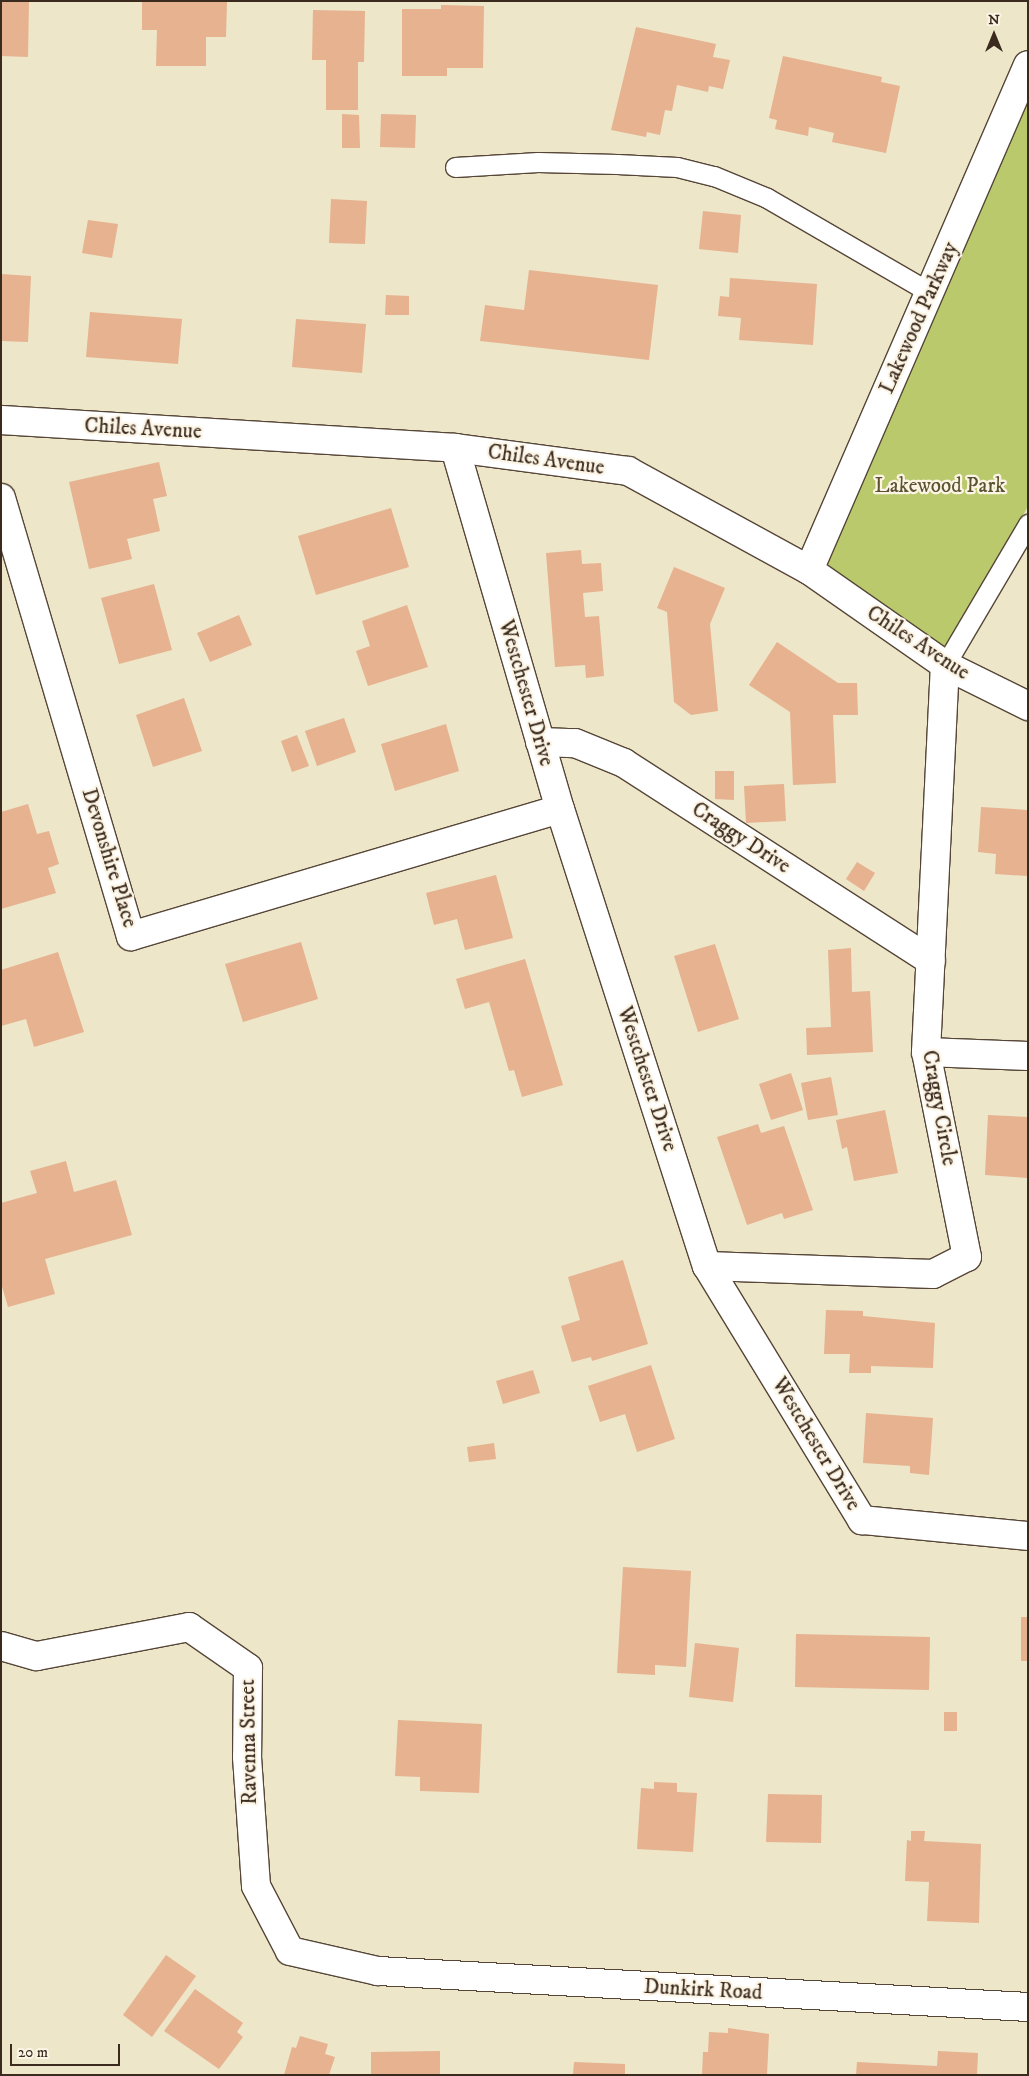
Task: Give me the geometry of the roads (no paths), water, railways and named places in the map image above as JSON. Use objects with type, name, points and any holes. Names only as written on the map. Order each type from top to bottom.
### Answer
[{"type":"street","name":"Lakewood Parkway","points":[[809,570],[1028,65]]},
{"type":"street","name":"Chiles Avenue","points":[[1,420],[455,448],[628,471],[809,570],[945,665],[1028,706]]},
{"type":"street","name":"Westchester Drive","points":[[455,448],[560,809],[707,1266],[862,1520],[1028,1536]]},
{"type":"street","name":"Devonshire Place","points":[[1,498],[131,936],[560,809]]},
{"type":"street","name":"Craggy Circle","points":[[707,1266],[933,1274],[967,1257],[926,1052],[945,665]]},
{"type":"street","name":"Craggy Drive","points":[[540,742],[575,743],[624,763],[930,961]]},
{"type":"street","points":[[926,1052],[1028,1056]]},
{"type":"street","name":"Ravenna Street","points":[[1,1646],[38,1656],[189,1627],[248,1668],[247,1757],[256,1886],[290,1950],[378,1970]]},
{"type":"street","name":"Dunkirk Road","points":[[378,1970],[1028,2007]]},
{"type":"lane","points":[[455,166],[538,162],[617,164],[677,167],[714,176],[767,198],[930,293]]},
{"type":"lane","points":[[945,665],[1028,524]]},
{"type":"park label","name":"Lakewood Park","points":[[940,486]]}]
